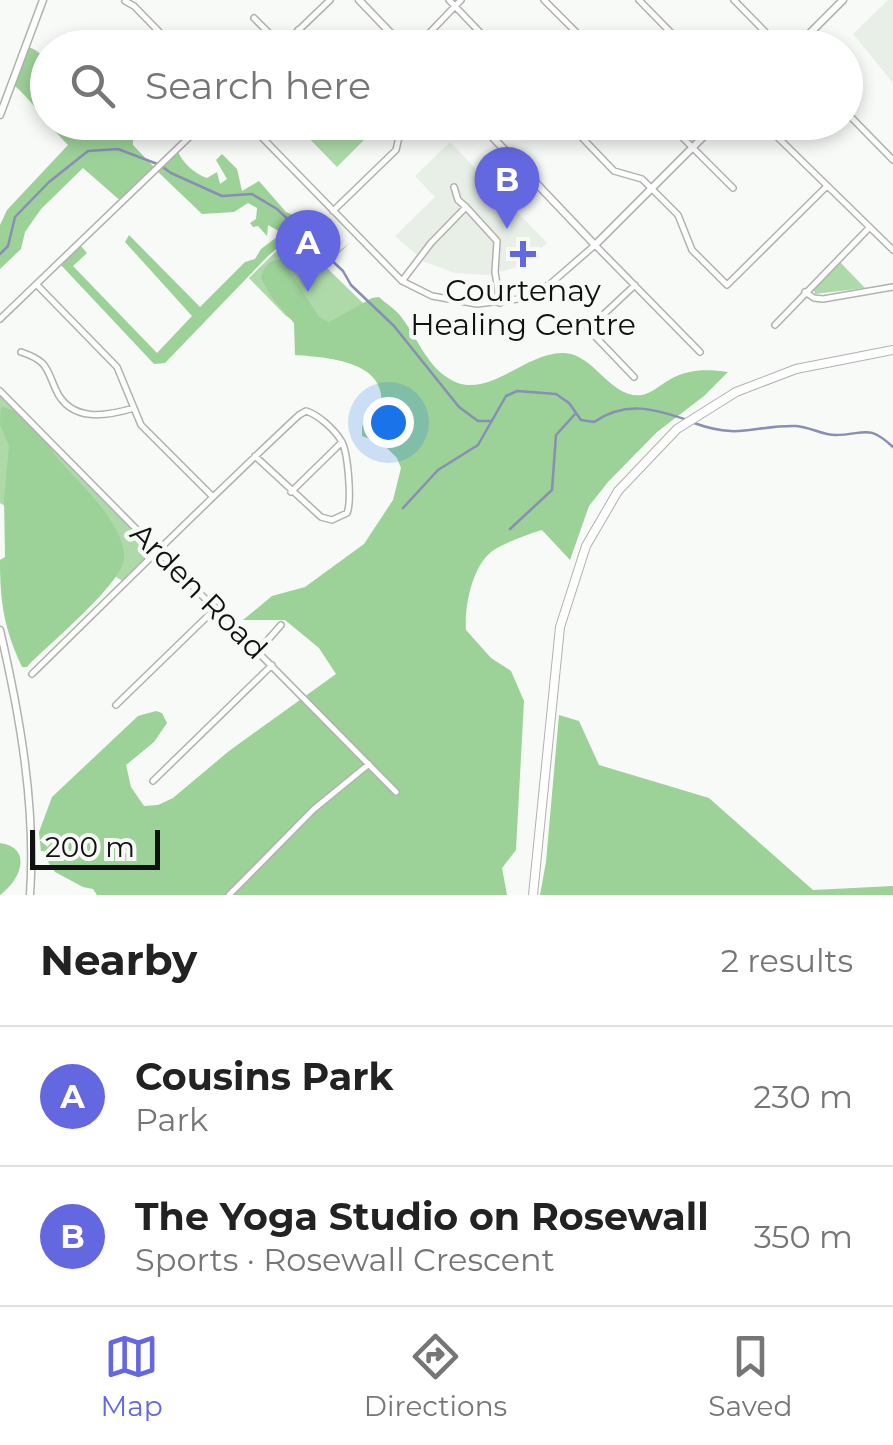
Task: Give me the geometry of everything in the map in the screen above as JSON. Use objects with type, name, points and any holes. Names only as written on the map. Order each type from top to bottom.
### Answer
[{"type":"main road","points":[[533,895],[560,627],[574,574],[618,491],[677,429],[736,392],[777,375],[893,350]]},
{"type":"street","points":[[32,30],[43,0]]},
{"type":"street","points":[[298,30],[330,0]]},
{"type":"street","points":[[359,0],[388,30]]},
{"type":"street","points":[[449,0],[478,30]]},
{"type":"street","points":[[432,30],[462,0]]},
{"type":"street","points":[[544,0],[574,30]]},
{"type":"street","points":[[639,0],[668,30]]},
{"type":"street","points":[[734,0],[764,30]]},
{"type":"street","points":[[813,30],[843,0]]},
{"type":"street","points":[[124,1],[157,30]]},
{"type":"street","points":[[254,18],[265,30]]},
{"type":"street","points":[[0,115],[30,35]]},
{"type":"street","points":[[863,129],[893,160]]},
{"type":"street","points":[[0,319],[186,140]]},
{"type":"street","points":[[265,140],[402,281],[450,300],[477,304],[518,299],[549,285],[596,245],[700,140]]},
{"type":"street","points":[[333,211],[396,150],[399,140]]},
{"type":"street","points":[[495,140],[700,352]]},
{"type":"street","points":[[584,140],[614,171],[634,175],[678,215],[692,250],[727,285],[827,186]]},
{"type":"street","points":[[684,140],[733,188]]},
{"type":"street","points":[[780,140],[893,250]]},
{"type":"street","points":[[454,187],[458,200],[496,241],[500,303]]},
{"type":"street","points":[[402,281],[466,207]]},
{"type":"street","points":[[775,325],[869,228]]},
{"type":"street","points":[[581,335],[635,285]]},
{"type":"street","points":[[38,286],[117,367],[141,425],[212,496]]},
{"type":"street","points":[[805,292],[822,299],[893,287]]},
{"type":"street","points":[[588,330],[634,377]]},
{"type":"street","points":[[21,352],[36,357],[52,374],[57,392],[83,413],[107,416],[134,408]]},
{"type":"street","name":"Arden Road","points":[[0,391],[396,792]]},
{"type":"street","points":[[32,674],[212,496],[255,456],[306,411],[313,412],[342,442],[350,505],[346,513],[332,520],[320,517],[255,456]]},
{"type":"street","points":[[291,492],[342,442]]},
{"type":"street","points":[[116,705],[216,608]]},
{"type":"street","points":[[258,652],[281,625]]},
{"type":"street","points":[[0,630],[18,719],[32,848],[30,895]]},
{"type":"street","points":[[153,781],[272,665]]},
{"type":"street","points":[[229,895],[314,809],[369,764]]},
{"type":"shaded area","points":[[888,0],[893,0],[893,83],[863,46],[863,30],[857,30]]},
{"type":"shaded area","points":[[450,142],[547,243],[521,266],[488,275],[455,273],[425,262],[395,236],[435,197],[415,176]]},
{"type":"green space","points":[[27,47],[30,48],[30,101],[13,84]]},
{"type":"green space","points":[[64,140],[133,140],[133,145],[156,169],[177,150],[197,173],[207,178],[217,172],[220,184],[227,179],[216,160],[222,154],[237,169],[242,191],[259,181],[286,212],[295,216],[294,223],[307,215],[336,252],[319,267],[311,265],[314,258],[291,236],[165,363],[154,364],[60,264],[80,245],[87,253],[73,266],[157,353],[192,316],[125,242],[129,235],[200,307],[245,262],[255,259],[261,249],[282,233],[268,225],[267,236],[258,226],[253,227],[250,223],[256,219],[257,208],[248,203],[234,212],[202,214],[156,170],[123,203],[83,168],[41,209],[25,232],[21,249],[0,269],[0,225],[7,210],[68,145]]},
{"type":"green space","points":[[311,140],[364,140],[337,167]]},
{"type":"green space","points":[[293,235],[323,263],[351,242],[325,266],[367,307],[332,343],[286,316],[249,278]]},
{"type":"green space","points":[[282,259],[319,317],[329,322],[379,297],[400,315],[434,365],[448,378],[463,384],[494,380],[555,354],[580,358],[632,395],[646,394],[690,372],[728,372],[657,432],[608,482],[589,506],[570,560],[542,530],[494,550],[474,578],[466,630],[491,658],[511,671],[524,701],[516,850],[502,868],[507,895],[97,895],[93,889],[55,872],[41,852],[39,832],[52,797],[138,716],[156,711],[162,713],[167,723],[154,742],[126,765],[131,787],[144,806],[158,805],[173,798],[229,751],[336,674],[319,648],[285,620],[243,620],[272,596],[305,587],[364,544],[393,500],[401,468],[383,444],[362,436],[362,426],[376,412],[381,399],[377,383],[369,374],[347,362],[295,355],[294,323],[261,278],[268,264]]},
{"type":"green space","points":[[839,261],[865,288],[815,294],[813,286]]},
{"type":"green space","points":[[0,391],[157,549],[124,582],[0,503]]},
{"type":"green space","points":[[1,407],[19,414],[35,429],[101,507],[123,546],[124,558],[111,583],[27,667],[22,667],[16,653],[2,602],[0,560],[5,557],[4,498],[9,446],[0,425]]},
{"type":"green space","points":[[559,715],[579,721],[599,765],[709,798],[813,890],[893,886],[893,895],[540,895]]},
{"type":"green space","points":[[0,843],[17,851],[20,866],[13,882],[0,895]]},
{"type":"waterway","points":[[0,254],[8,246],[15,217],[49,182],[88,151],[118,149],[222,196],[252,194],[277,209],[343,271],[351,285],[394,326],[459,407],[478,421],[492,421]]},
{"type":"waterway","points":[[403,508],[438,470],[478,445],[506,396],[517,391],[556,394],[569,403],[581,420],[594,422],[628,409],[662,412],[687,420]]},
{"type":"waterway","points":[[510,529],[552,490],[556,435],[576,413]]},
{"type":"waterway","points":[[694,423],[736,431],[796,426],[830,435],[866,432],[893,447]]},
{"type":"place","name":"The Yoga Studio on Rosewall","points":[[507,229]]},
{"type":"place","name":"Courtenay Healing Centre","points":[[523,254]]},
{"type":"place","name":"Cousins Park","points":[[308,292]]}]
